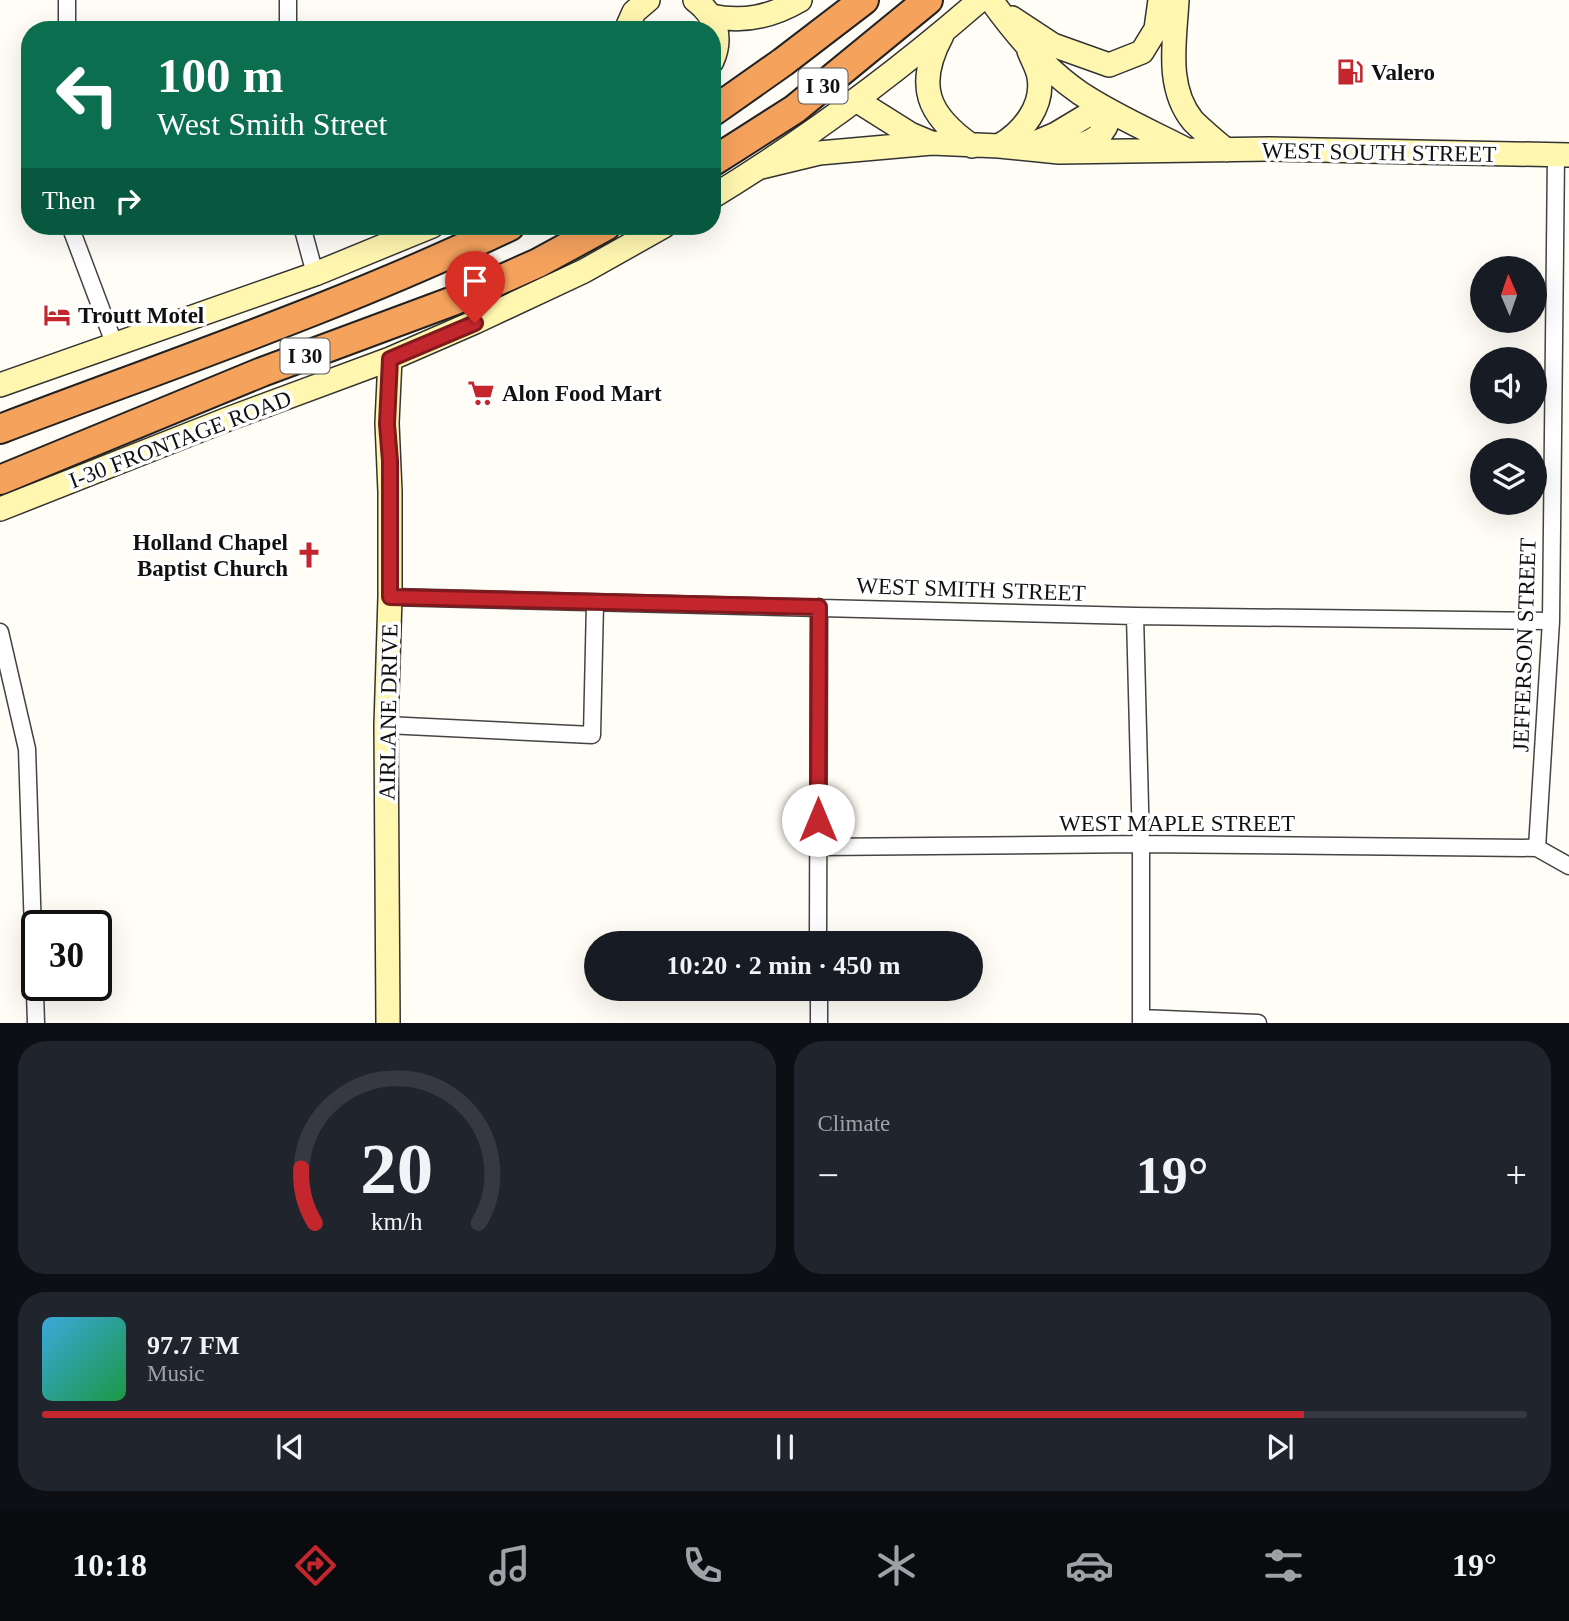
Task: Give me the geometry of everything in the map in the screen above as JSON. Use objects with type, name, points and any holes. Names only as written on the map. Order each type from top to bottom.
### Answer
[{"type":"highway","name":"I 30","points":[[721,106],[864,0]]},
{"type":"highway","name":"I 30","points":[[721,156],[795,109],[928,0]]},
{"type":"highway","name":"I 30","points":[[0,429],[349,296],[491,235]]},
{"type":"highway","name":"I 30","points":[[0,480],[262,372],[453,301],[538,263],[589,235]]},
{"type":"main road","points":[[703,8],[732,20],[748,19],[776,13],[800,0]]},
{"type":"main road","points":[[721,191],[761,167],[856,100],[946,30],[989,2],[1053,45],[1109,65],[1142,52],[1156,29],[1160,0]]},
{"type":"main road","points":[[1177,0],[1173,64],[1176,90],[1192,120],[1226,150]]},
{"type":"main road","points":[[630,21],[644,1]]},
{"type":"main road","name":"WEST SOUTH STREET","points":[[989,2],[1028,48],[1078,92],[1111,112],[1188,150]]},
{"type":"main road","points":[[946,30],[929,65],[927,85],[937,116],[972,146]]},
{"type":"main road","points":[[1010,148],[1014,137],[1026,125],[1036,102],[1039,78],[1028,48]]},
{"type":"main road","name":"WEST SOUTH STREET","points":[[856,100],[910,134],[932,144]]},
{"type":"main road","points":[[1059,152],[1092,141],[1108,127],[1111,112]]},
{"type":"main road","name":"WEST SOUTH STREET","points":[[1010,148],[1056,134],[1086,116],[1111,112]]},
{"type":"main road","name":"WEST SOUTH STREET","points":[[761,167],[819,153],[932,144],[1059,152],[1269,149],[1563,155]]},
{"type":"main road","points":[[0,385],[315,274],[410,235]]},
{"type":"main road","name":"I-30 FRONTAGE ROAD","points":[[0,509],[228,419],[390,359],[475,323],[584,271],[648,235]]},
{"type":"main road","name":"AIRLANE DRIVE","points":[[388,1023],[386,725],[390,597],[390,461],[387,424],[390,359]]},
{"type":"street","points":[[67,0],[67,21]]},
{"type":"street","points":[[288,0],[288,21]]},
{"type":"street","name":"JEFFERSON STREET","points":[[1537,848],[1561,392],[1563,155]]},
{"type":"street","points":[[74,235],[114,344]]},
{"type":"street","points":[[304,235],[315,274]]},
{"type":"street","name":"WEST SMITH STREET","points":[[390,597],[1135,616],[1551,621]]},
{"type":"street","points":[[386,725],[592,735],[596,603]]},
{"type":"street","points":[[818,931],[819,607]]},
{"type":"street","points":[[1135,616],[1141,844],[1141,1020],[1258,1023]]},
{"type":"street","points":[[0,632],[27,749],[36,1023]]},
{"type":"street","name":"WEST MAPLE STREET","points":[[818,847],[1141,844],[1537,848]]},
{"type":"street","points":[[1537,848],[1569,866]]},
{"type":"street","points":[[818,1001],[819,1023]]},
{"type":"place","name":"Valero","points":[[1350,72]]},
{"type":"place","name":"Troutt Motel","points":[[57,315]]},
{"type":"place","name":"Alon Food Mart","points":[[481,393]]},
{"type":"place","name":"Holland Chapel Baptist Church","points":[[309,555]]},
{"type":"route","points":[[475,323],[390,359],[387,424],[390,461],[390,597],[819,607],[818,820]]}]
